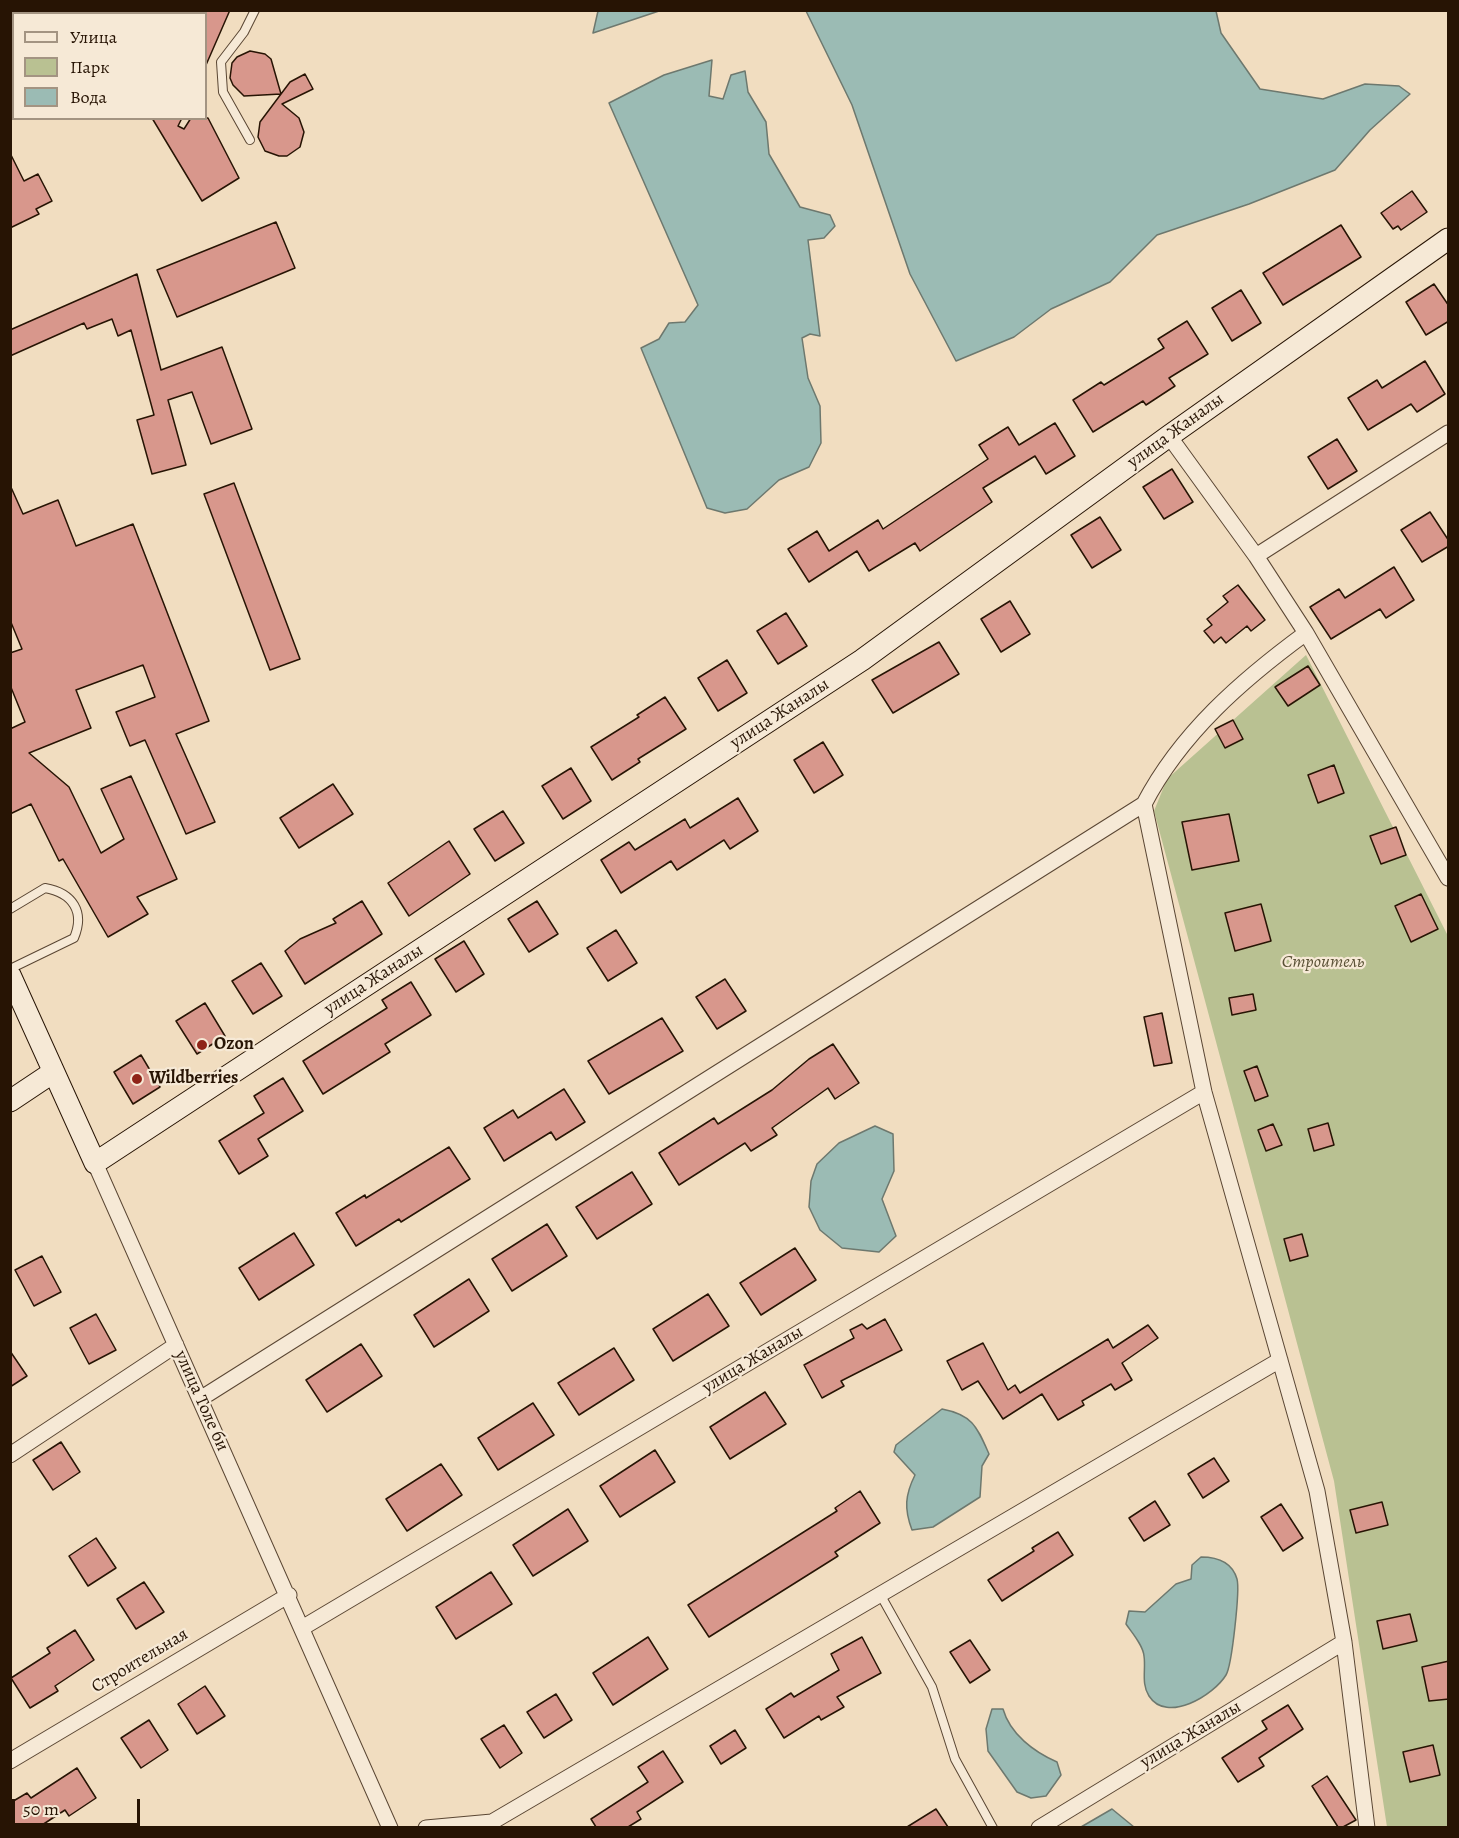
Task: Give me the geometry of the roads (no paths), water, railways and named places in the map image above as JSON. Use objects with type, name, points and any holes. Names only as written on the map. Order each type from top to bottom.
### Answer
[{"type":"street","name":"улица Жаналы","points":[[95,1162],[862,660],[1169,436],[1449,239]]},
{"type":"street","points":[[1256,556],[1449,433]]},
{"type":"street","points":[[1169,436],[1256,556],[1306,633],[1449,878]]},
{"type":"street","points":[[200,1399],[1144,804],[1161,772],[1218,706],[1260,667],[1306,633]]},
{"type":"street","points":[[1144,804],[1204,1092],[1317,1491],[1344,1642],[1367,1827]]},
{"type":"street","name":"улица Толе би","points":[[10,975],[52,1073],[95,1162],[289,1595],[390,1827]]},
{"type":"street","points":[[10,1101],[52,1073]]},
{"type":"street","name":"улица Жаналы","points":[[302,1629],[1204,1092]]},
{"type":"street","points":[[10,1455],[176,1344]]},
{"type":"street","points":[[426,1827],[492,1822],[1280,1360]]},
{"type":"street","name":"Строительная","points":[[10,1761],[289,1595]]},
{"type":"street","name":"улица Жаналы","points":[[1039,1827],[1344,1642]]},
{"type":"lane","points":[[250,141],[224,92],[221,62],[244,32],[255,10]]},
{"type":"lane","points":[[10,909],[45,888],[60,891],[76,908],[78,927],[74,938],[10,969]]},
{"type":"lane","points":[[880,1594],[932,1687],[955,1759],[993,1827]]},
{"type":"water","points":[[598,10],[659,11],[593,33]]},
{"type":"water","points":[[806,11],[1216,11],[1221,33],[1260,89],[1323,99],[1365,84],[1399,86],[1410,94],[1370,130],[1335,170],[1249,204],[1157,235],[1110,282],[1051,309],[1014,337],[956,361],[910,274],[852,105]]},
{"type":"water","points":[[712,60],[709,96],[723,99],[731,75],[745,71],[748,92],[766,122],[769,154],[800,207],[830,215],[835,226],[824,238],[808,240],[820,336],[810,334],[802,338],[808,378],[820,406],[821,443],[809,467],[779,480],[747,509],[725,513],[707,508],[641,348],[659,339],[669,323],[685,322],[698,305],[609,103],[664,75]]},
{"type":"water","points":[[875,1126],[893,1134],[894,1171],[882,1199],[896,1236],[879,1252],[842,1248],[820,1230],[809,1207],[811,1181],[817,1164],[839,1143]]},
{"type":"water","points":[[942,1409],[961,1415],[973,1424],[989,1454],[982,1466],[980,1497],[933,1527],[912,1530],[907,1502],[915,1475],[894,1452],[896,1445]]},
{"type":"water","points":[[1201,1557],[1213,1558],[1228,1565],[1237,1579],[1233,1643],[1228,1668],[1220,1683],[1201,1698],[1190,1704],[1167,1707],[1157,1704],[1149,1696],[1144,1681],[1143,1652],[1126,1624],[1129,1611],[1145,1612],[1176,1584],[1191,1579],[1192,1565]]},
{"type":"water","points":[[992,1709],[1003,1709],[1011,1726],[1024,1741],[1057,1762],[1061,1775],[1046,1796],[1031,1798],[1017,1792],[988,1751],[986,1729]]},
{"type":"water","points":[[1112,1809],[1134,1827],[1081,1827]]},
{"type":"place","name":"Ozon","points":[[202,1045]]},
{"type":"place","name":"Wildberries","points":[[137,1079]]},
{"type":"park label","name":"Строитель","points":[[1323,963]]}]
